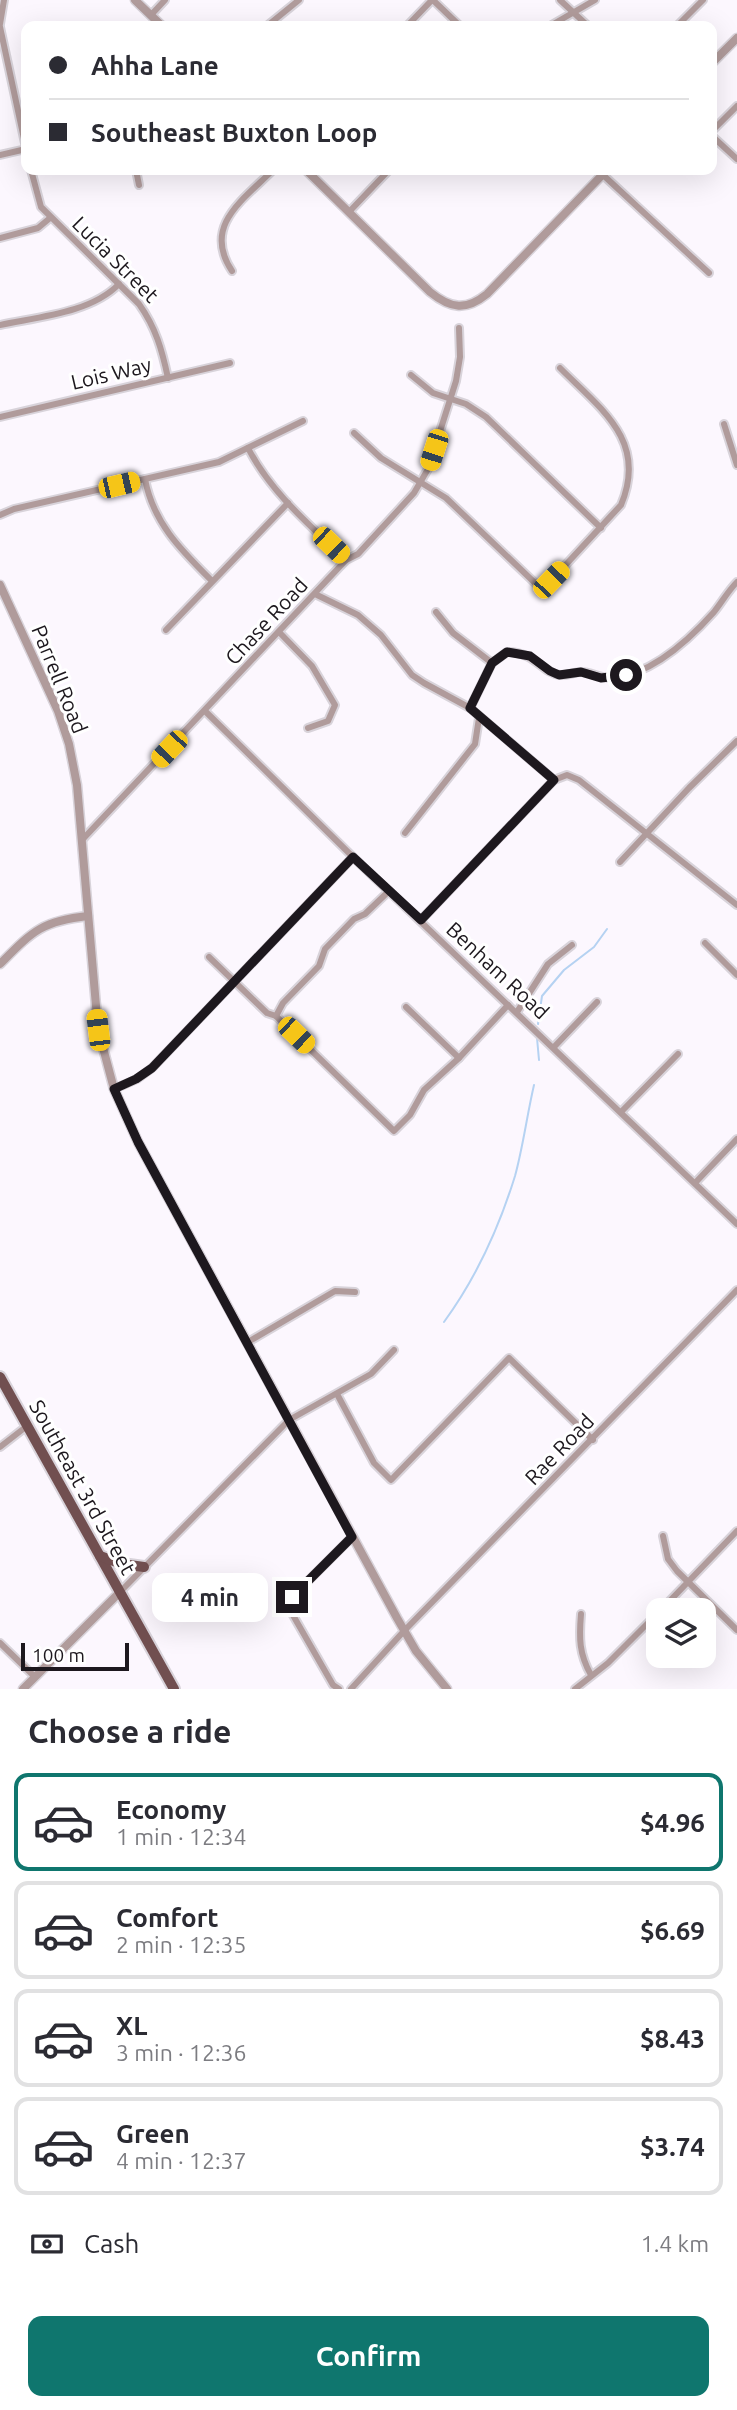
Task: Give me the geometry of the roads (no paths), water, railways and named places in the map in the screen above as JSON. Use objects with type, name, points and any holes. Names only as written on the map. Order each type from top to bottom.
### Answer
[{"type":"main road","name":"Southeast 3rd Street","points":[[0,1377],[174,1689]]},
{"type":"main road","points":[[100,1556],[122,1564],[144,1567]]},
{"type":"street","points":[[4,0],[0,25],[21,126]]},
{"type":"street","points":[[135,0],[157,21]]},
{"type":"street","points":[[151,15],[165,0]]},
{"type":"street","points":[[273,21],[299,0]]},
{"type":"street","points":[[412,21],[433,0],[455,21]]},
{"type":"street","points":[[560,0],[583,21]]},
{"type":"street","points":[[559,21],[595,0]]},
{"type":"street","points":[[682,21],[703,0]]},
{"type":"street","points":[[717,58],[737,38]]},
{"type":"street","points":[[0,76],[10,74]]},
{"type":"street","points":[[717,128],[737,106]]},
{"type":"street","points":[[717,139],[737,159]]},
{"type":"street","points":[[0,155],[21,150]]},
{"type":"street","name":"Lucia Street","points":[[32,175],[36,196],[50,218],[139,304],[152,321],[161,342],[168,378]]},
{"type":"street","points":[[137,175],[139,185]]},
{"type":"street","points":[[232,271],[224,258],[219,237],[229,214],[268,175]]},
{"type":"street","points":[[311,175],[430,292],[449,305],[459,308],[487,294],[602,175]]},
{"type":"street","points":[[349,212],[384,175]]},
{"type":"street","points":[[608,175],[709,274]]},
{"type":"street","points":[[0,238],[38,228],[50,218]]},
{"type":"street","points":[[0,326],[85,306],[99,301],[119,284]]},
{"type":"street","name":"Chase Road","points":[[82,840],[346,560],[358,554],[414,493],[428,469],[450,399],[460,356],[459,328]]},
{"type":"street","name":"Lois Way","points":[[0,417],[230,363]]},
{"type":"street","points":[[354,433],[375,454],[446,498],[529,579],[541,586],[547,584],[621,505],[631,472],[619,429],[560,369]]},
{"type":"street","points":[[411,375],[427,390],[466,404],[486,417],[601,528]]},
{"type":"street","points":[[283,420],[287,429]]},
{"type":"street","points":[[0,515],[14,509],[219,462],[303,421]]},
{"type":"street","points":[[724,424],[737,466]]},
{"type":"street","points":[[248,448],[258,469],[346,560]]},
{"type":"street","points":[[145,480],[152,505],[163,527],[178,548],[212,581]]},
{"type":"street","points":[[166,630],[288,503]]},
{"type":"street","points":[[470,708],[492,663],[507,652],[530,656],[559,675],[581,672],[601,678],[626,675],[647,667],[691,634],[737,582]]},
{"type":"street","name":"Parrell Road","points":[[0,585],[58,711],[69,744],[82,840],[98,1030],[114,1089],[134,1133],[404,1632],[447,1689]]},
{"type":"street","points":[[315,594],[358,615],[381,635],[412,675],[470,708],[554,780]]},
{"type":"street","points":[[436,612],[453,633],[492,663]]},
{"type":"street","points":[[279,632],[312,666],[335,705],[328,721],[308,728]]},
{"type":"street","name":"Benham Road","points":[[205,711],[353,857],[737,1224]]},
{"type":"street","points":[[405,833],[475,744],[479,718]]},
{"type":"street","points":[[620,862],[674,803],[737,741]]},
{"type":"street","points":[[421,920],[554,780],[567,775],[579,780],[737,905]]},
{"type":"street","points":[[114,1089],[152,1068],[353,857]]},
{"type":"street","points":[[276,1016],[283,1003],[319,966],[325,949],[354,919],[365,914],[389,891]]},
{"type":"street","points":[[0,964],[36,929],[50,922],[88,916]]},
{"type":"street","points":[[705,943],[737,975]]},
{"type":"street","points":[[517,1012],[548,964],[572,945]]},
{"type":"street","points":[[209,957],[267,1013],[276,1016],[394,1131],[410,1115],[424,1090],[508,1005]]},
{"type":"street","points":[[554,1047],[597,1002]]},
{"type":"street","points":[[406,1007],[458,1058]]},
{"type":"street","points":[[621,1112],[678,1054]]},
{"type":"street","points":[[695,1184],[737,1139]]},
{"type":"street","name":"Rae Road","points":[[351,1689],[737,1290]]},
{"type":"street","points":[[248,1342],[335,1291],[355,1292]]},
{"type":"street","points":[[23,1689],[289,1420],[371,1374],[394,1350]]},
{"type":"street","points":[[337,1394],[374,1463],[391,1480],[509,1358],[593,1440]]},
{"type":"street","points":[[0,1447],[27,1426]]},
{"type":"street","points":[[672,1598],[737,1531]]},
{"type":"street","points":[[663,1536],[668,1559],[737,1630]]},
{"type":"street","points":[[339,1689],[333,1685],[289,1604],[292,1597],[352,1537]]},
{"type":"street","points":[[581,1614],[579,1641],[582,1658],[591,1675]]},
{"type":"street","points":[[575,1689],[608,1663],[646,1624]]},
{"type":"street","points":[[0,1643],[35,1677]]},
{"type":"waterway","points":[[538,1024],[542,996],[564,970],[594,947],[607,929]]},
{"type":"waterway","points":[[537,1038],[539,1060]]},
{"type":"waterway","points":[[444,1322],[486,1252],[502,1215],[518,1165],[534,1085]]}]
